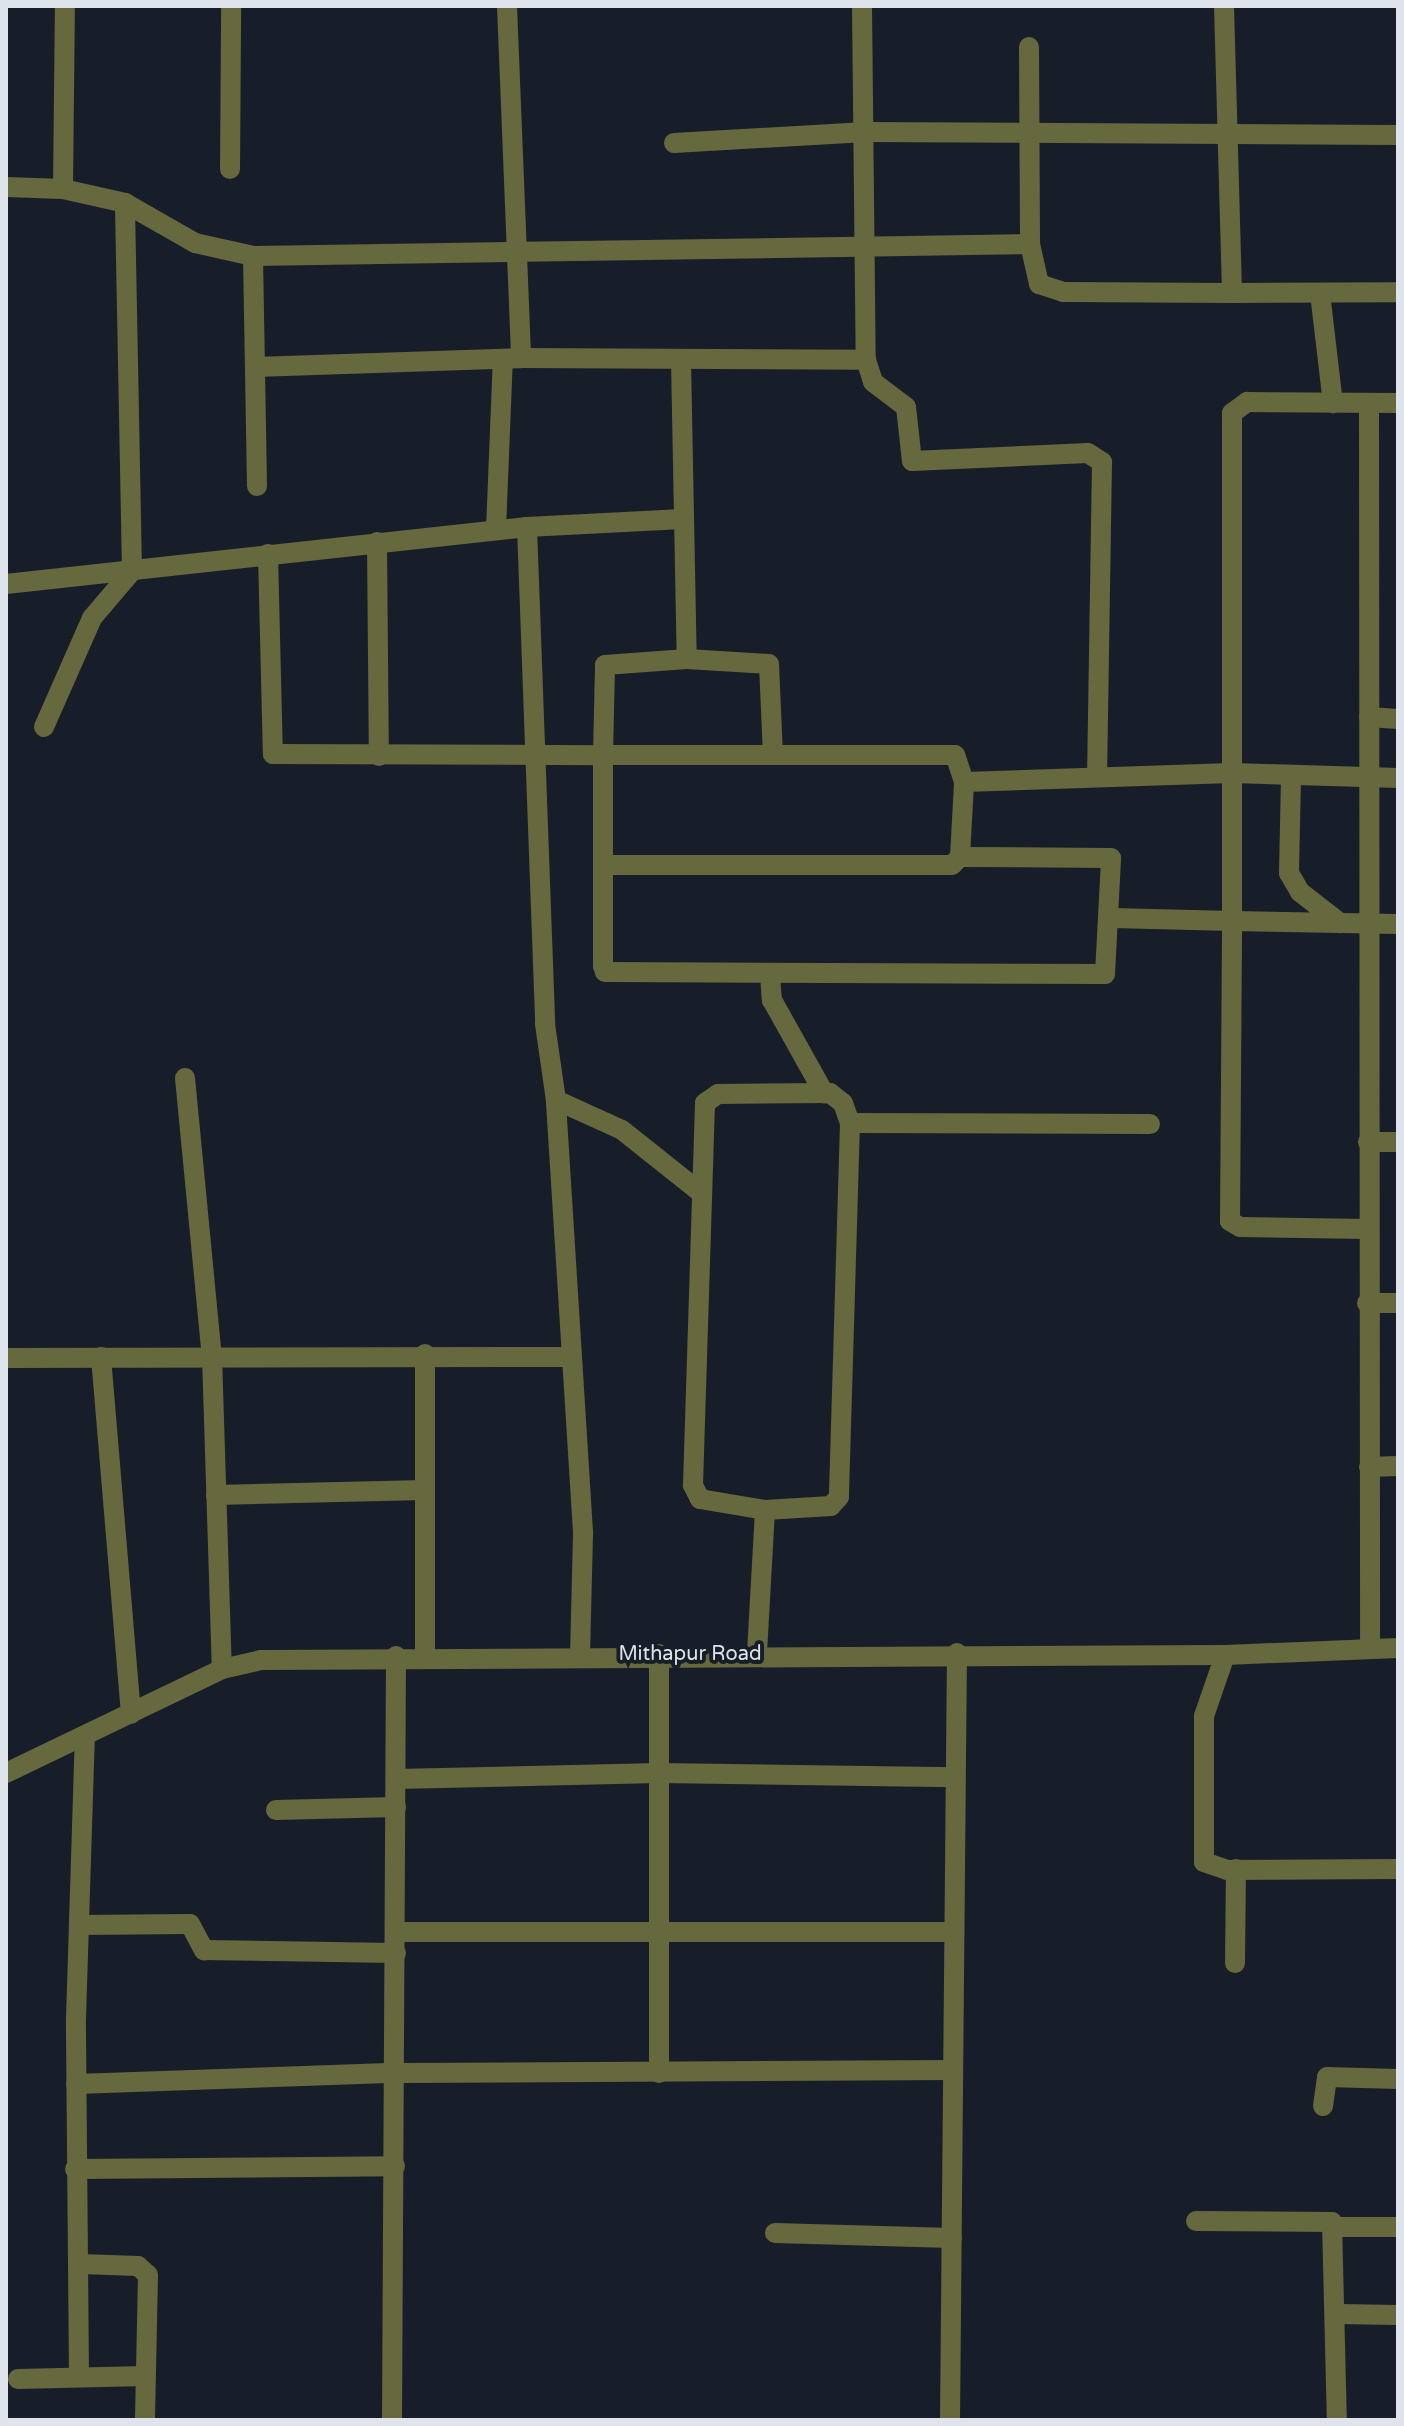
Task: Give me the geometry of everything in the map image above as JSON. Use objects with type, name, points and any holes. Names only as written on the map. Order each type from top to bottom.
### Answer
[{"type":"street","points":[[63,189],[65,6]]},
{"type":"street","points":[[230,169],[231,6]]},
{"type":"street","points":[[496,530],[512,359],[517,257],[507,6]]},
{"type":"street","points":[[862,6],[866,360],[876,388],[907,409],[912,461],[1088,453],[1102,462],[1097,774]]},
{"type":"street","points":[[1224,6],[1232,293]]},
{"type":"street","points":[[1029,47],[1030,244],[1034,275],[1048,289],[1232,293],[1398,292]]},
{"type":"street","points":[[674,143],[862,132],[1398,135]]},
{"type":"street","points":[[6,187],[63,189],[125,203],[195,243],[253,256],[517,257],[865,251],[1030,244]]},
{"type":"street","points":[[44,727],[92,618],[132,571],[125,203]]},
{"type":"street","points":[[253,256],[257,486]]},
{"type":"street","points":[[1320,293],[1333,403]]},
{"type":"street","points":[[255,367],[512,359],[866,360]]},
{"type":"street","points":[[681,360],[687,659]]},
{"type":"street","points":[[1367,1229],[1240,1227],[1230,1221],[1232,413],[1247,402],[1398,403]]},
{"type":"street","points":[[1369,403],[1367,1303],[1370,1647]]},
{"type":"street","points":[[6,584],[527,527],[683,519]]},
{"type":"street","points":[[527,527],[538,756],[545,1024],[556,1100],[583,1534],[580,1655]]},
{"type":"street","points":[[377,542],[379,756]]},
{"type":"street","points":[[268,554],[268,749],[279,756],[955,755],[964,782],[960,857]]},
{"type":"street","points":[[603,865],[950,865],[960,857],[1109,856],[1112,918],[1108,970],[1095,978],[605,972],[603,865],[603,755],[605,665],[687,659],[769,664],[773,755]]},
{"type":"street","points":[[1369,717],[1398,719]]},
{"type":"street","points":[[964,782],[1097,774],[1232,773],[1398,778]]},
{"type":"street","points":[[1291,777],[1289,873],[1300,892],[1340,923]]},
{"type":"street","points":[[1112,918],[1398,924]]},
{"type":"street","points":[[770,974],[772,1000],[824,1093]]},
{"type":"street","points":[[185,1078],[212,1356],[222,1669]]},
{"type":"street","points":[[824,1093],[839,1097],[850,1123],[839,1497],[831,1506],[765,1510],[694,1494],[702,1120],[711,1097],[824,1093]]},
{"type":"street","points":[[556,1100],[622,1130],[700,1192]]},
{"type":"street","points":[[850,1123],[1150,1124]]},
{"type":"street","points":[[1368,1142],[1398,1142]]},
{"type":"street","points":[[1367,1303],[1398,1303]]},
{"type":"street","points":[[6,1358],[425,1354],[572,1357]]},
{"type":"street","points":[[425,1354],[425,1656]]},
{"type":"street","points":[[101,1357],[131,1714]]},
{"type":"street","points":[[1369,1467],[1398,1466]]},
{"type":"street","points":[[216,1495],[424,1490]]},
{"type":"street","points":[[757,1653],[765,1510]]},
{"type":"street","name":"Mithapur Road","points":[[6,1773],[222,1669],[261,1660],[757,1653],[1225,1655],[1398,1648]]},
{"type":"street","points":[[950,2420],[957,1653]]},
{"type":"street","points":[[659,1654],[659,2073]]},
{"type":"street","points":[[1225,1655],[1204,1716],[1203,1856],[1210,1866],[1236,1869],[1398,1869]]},
{"type":"street","points":[[392,2420],[396,1656]]},
{"type":"street","points":[[79,2377],[81,2264],[75,2169],[85,1736]]},
{"type":"street","points":[[396,1779],[659,1773],[955,1777]]},
{"type":"street","points":[[276,1810],[396,1807]]},
{"type":"street","points":[[1235,1963],[1236,1869]]},
{"type":"street","points":[[79,1925],[190,1924],[204,1950],[396,1953]]},
{"type":"street","points":[[396,1932],[659,1929],[954,1932]]},
{"type":"street","points":[[76,2084],[395,2073],[952,2070]]},
{"type":"street","points":[[1323,2106],[1327,2077],[1398,2079]]},
{"type":"street","points":[[75,2169],[395,2166]]},
{"type":"street","points":[[1196,2221],[1326,2218],[1335,2227],[1337,2420]]},
{"type":"street","points":[[1335,2227],[1398,2227]]},
{"type":"street","points":[[775,2233],[952,2238]]},
{"type":"street","points":[[81,2264],[146,2270],[145,2420]]},
{"type":"street","points":[[1338,2314],[1398,2315]]},
{"type":"street","points":[[18,2379],[145,2376]]}]
